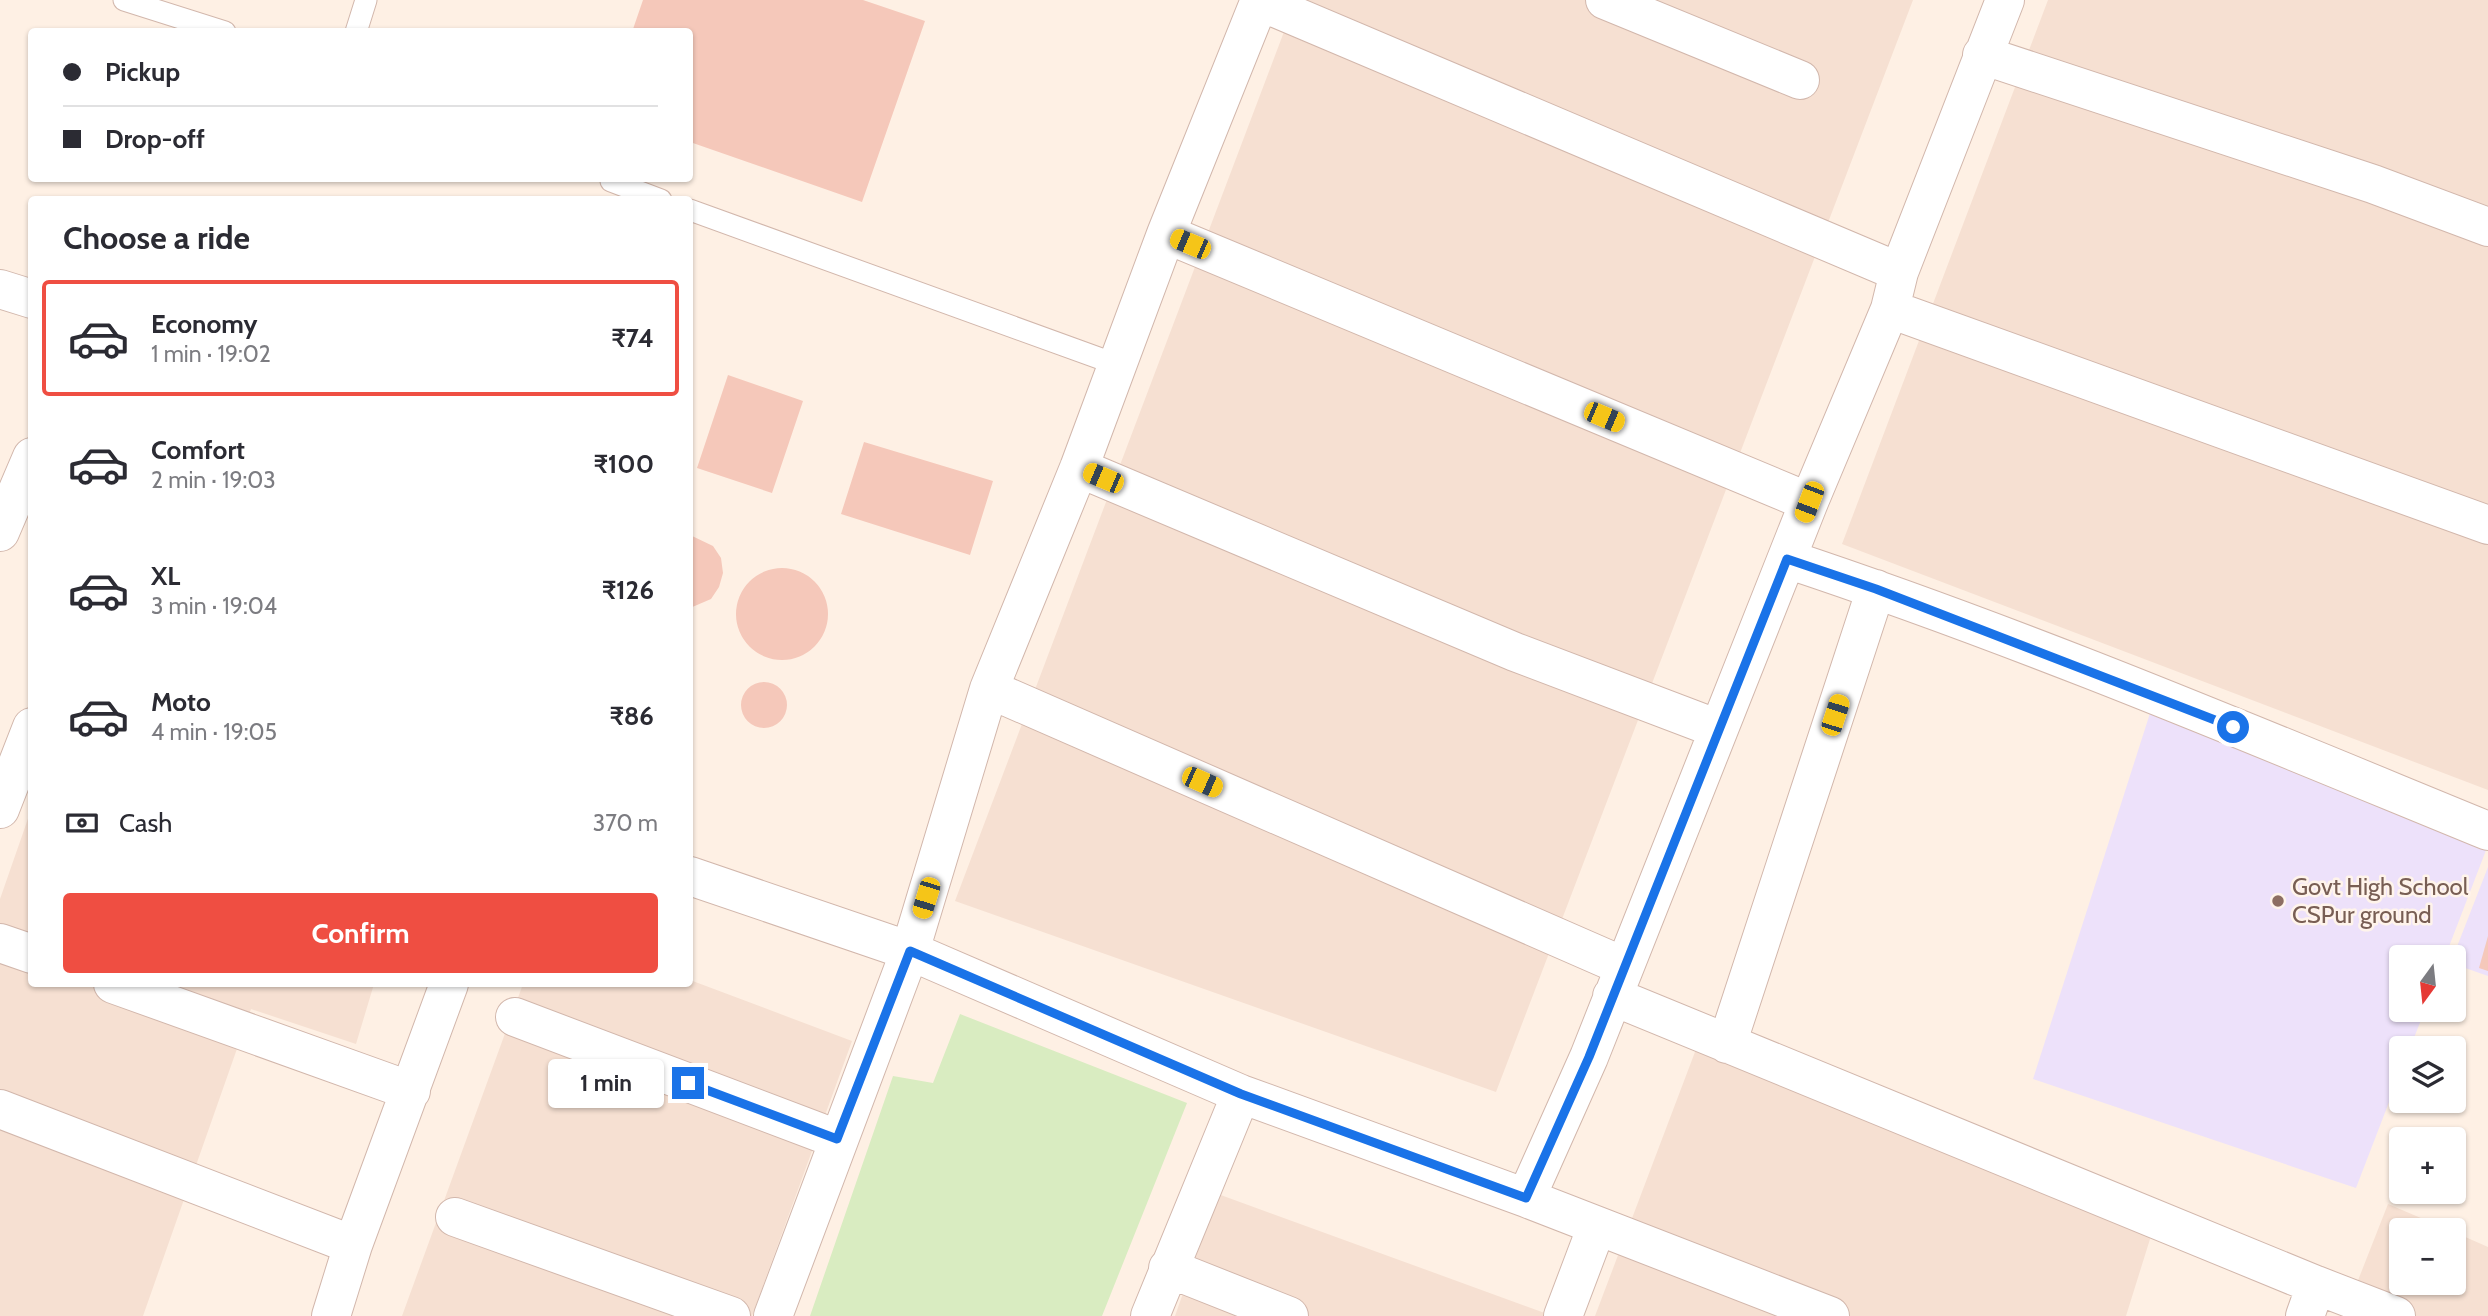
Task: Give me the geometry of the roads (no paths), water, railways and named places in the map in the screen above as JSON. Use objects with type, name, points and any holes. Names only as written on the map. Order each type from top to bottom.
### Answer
[{"type":"street","points":[[1605,0],[1800,80]]},
{"type":"street","points":[[773,1316],[837,1139],[910,951],[989,689],[1079,468],[1166,234],[1260,1],[1899,272]]},
{"type":"street","points":[[1526,1198],[1589,1057],[1809,502],[1890,309],[1899,272],[2002,1]]},
{"type":"street","points":[[1982,55],[2373,184],[2488,228]]},
{"type":"street","points":[[1166,234],[1809,502]]},
{"type":"street","points":[[0,289],[28,298]]},
{"type":"street","points":[[1890,309],[2488,525]]},
{"type":"street","points":[[0,532],[28,466]]},
{"type":"street","points":[[1079,468],[1515,652],[1718,729]]},
{"type":"street","points":[[1787,559],[1876,589],[2259,737],[2488,831]]},
{"type":"street","points":[[1727,1044],[1876,589]]},
{"type":"street","points":[[989,689],[1617,981],[1727,1044],[2310,1300],[2396,1316]]},
{"type":"street","points":[[0,809],[28,737]]},
{"type":"street","points":[[693,877],[910,951],[1241,1094],[1526,1198],[1830,1316]]},
{"type":"street","points":[[0,943],[28,953]]},
{"type":"street","points":[[121,987],[411,1091]]},
{"type":"street","points":[[331,1316],[353,1245],[448,987]]},
{"type":"street","points":[[515,1017],[837,1139]]},
{"type":"street","points":[[1150,1316],[1241,1094]]},
{"type":"street","points":[[0,1110],[353,1245]]},
{"type":"street","points":[[455,1217],[731,1316]]},
{"type":"street","points":[[1563,1316],[1597,1226]]},
{"type":"street","points":[[1168,1268],[1289,1316]]},
{"type":"lane","points":[[124,0],[212,28]]},
{"type":"lane","points":[[357,28],[366,0]]},
{"type":"lane","points":[[614,182],[650,196]]},
{"type":"lane","points":[[693,211],[1118,365]]},
{"type":"place","name":"Govt High School CSPur ground","points":[[2278,901]]}]
